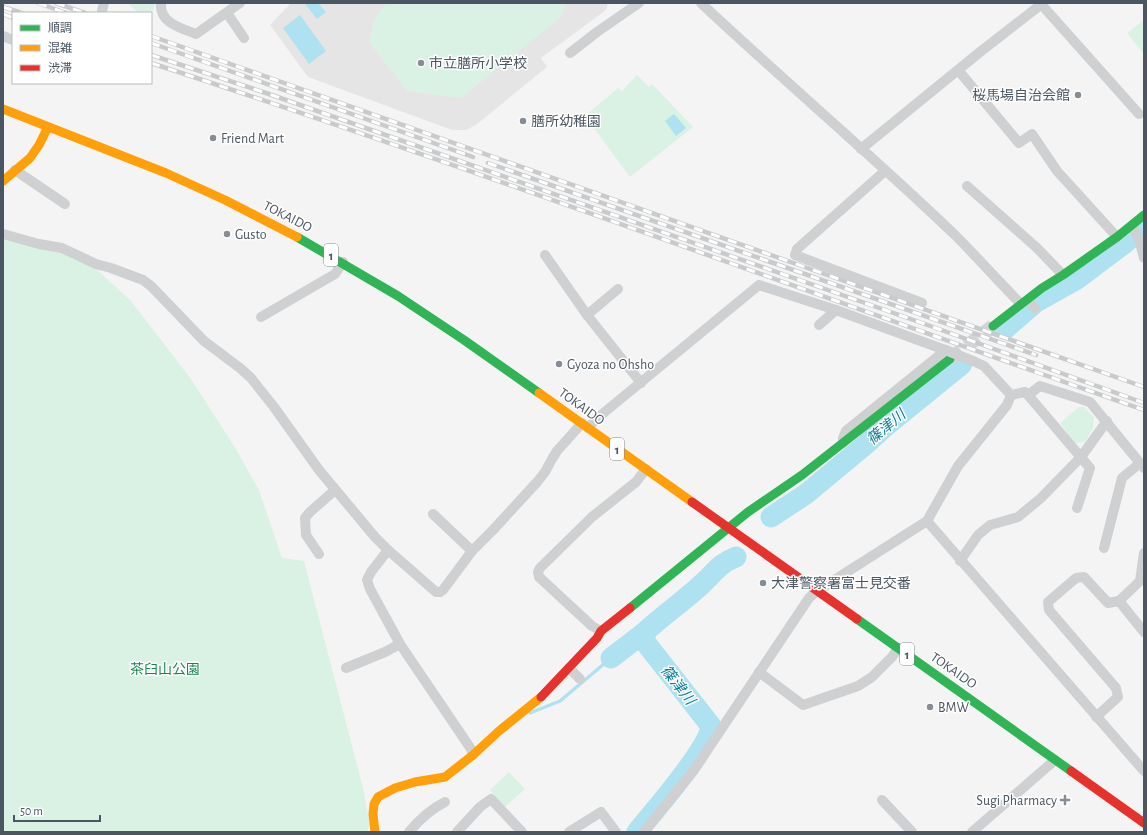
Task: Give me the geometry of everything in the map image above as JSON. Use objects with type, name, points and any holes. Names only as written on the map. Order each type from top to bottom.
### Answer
[{"type":"main road","name":"TOKAIDO","points":[[3,110],[147,165],[188,183],[303,239],[343,262],[435,320],[1144,823]]},
{"type":"main road","points":[[3,181],[35,152],[48,126]]},
{"type":"main road","points":[[993,326],[1028,303],[1042,288],[1132,227],[1144,215]]},
{"type":"main road","points":[[375,832],[373,814],[374,804],[378,797],[395,788],[415,782],[446,777],[544,694],[597,638],[600,631],[748,512],[802,475],[843,443]]},
{"type":"street","points":[[161,3],[160,9],[168,22],[196,34],[240,3]]},
{"type":"street","points":[[570,53],[639,3]]},
{"type":"street","points":[[701,3],[844,132],[1028,303]]},
{"type":"street","points":[[861,148],[1042,3],[1139,114]]},
{"type":"street","points":[[227,13],[244,38]]},
{"type":"street","points":[[958,70],[1019,143],[1032,134],[1057,171],[1117,237]]},
{"type":"street","points":[[15,170],[65,204]]},
{"type":"street","points":[[885,171],[797,249],[795,255],[922,303]]},
{"type":"street","points":[[967,186],[1037,248],[1063,275]]},
{"type":"street","points":[[1132,227],[1139,239],[1144,258]]},
{"type":"street","points":[[3,234],[39,244],[62,248],[96,264],[143,280],[151,286],[204,341],[240,368],[250,378],[274,407],[335,490],[388,550],[436,592],[443,590],[472,550],[493,530],[538,481],[545,472],[554,455],[585,426],[595,420],[641,383],[759,285],[836,310],[948,353],[973,361],[984,366],[1011,395]]},
{"type":"street","points":[[545,254],[586,315],[641,383]]},
{"type":"street","points":[[261,317],[335,274],[343,262]]},
{"type":"street","points":[[586,315],[618,289]]},
{"type":"street","points":[[819,325],[836,310]]},
{"type":"street","points":[[843,443],[843,438],[846,431],[948,353]]},
{"type":"street","points":[[1028,395],[1040,386],[1090,402],[1142,465],[1122,478],[1104,548]]},
{"type":"street","points":[[1011,395],[1026,392],[1090,468],[1077,508]]},
{"type":"street","points":[[644,832],[694,770],[809,598],[817,591],[927,521],[958,466],[1007,406],[1011,395]]},
{"type":"street","points":[[960,561],[978,535],[990,525],[1018,517],[1041,498],[1081,457],[1107,421]]},
{"type":"street","points":[[600,631],[592,626],[539,577],[538,572],[540,568],[592,517],[636,482],[646,469]]},
{"type":"street","points":[[319,554],[306,535],[305,518],[335,490]]},
{"type":"street","points":[[433,514],[472,550]]},
{"type":"street","points":[[927,521],[960,561],[1144,771]]},
{"type":"street","points":[[388,550],[370,572],[367,580],[370,589],[400,644],[471,749],[473,755]]},
{"type":"street","points":[[1096,717],[1118,697],[1116,688],[1050,610],[1048,602],[1076,578],[1084,577],[1108,603],[1119,601],[1140,581],[1144,553]]},
{"type":"street","points":[[1119,601],[1144,632]]},
{"type":"street","points":[[346,668],[385,652],[400,644]]},
{"type":"street","points":[[759,672],[803,705],[858,686],[872,677],[892,657],[898,648]]},
{"type":"street","points":[[569,668],[580,679]]},
{"type":"street","points":[[979,830],[1055,760]]},
{"type":"street","points":[[457,832],[480,807],[491,799],[522,832]]},
{"type":"street","points":[[882,800],[912,832]]},
{"type":"street","points":[[409,832],[434,808],[445,802]]},
{"type":"street","points":[[569,832],[601,812],[616,832]]},
{"type":"shaded area","name":"市立膳所小学校","points":[[291,3],[608,3],[606,10],[541,58],[547,67],[476,125],[466,130],[452,130],[308,77],[270,25]]},
{"type":"green space","points":[[128,3],[155,3],[154,9],[148,12],[140,12]]},
{"type":"green space","points":[[387,3],[566,3],[561,17],[461,98],[407,91],[369,42],[374,19]]},
{"type":"green space","points":[[1144,20],[1144,54],[1127,33]]},
{"type":"green space","points":[[637,75],[649,87],[652,84],[693,127],[630,177],[585,116],[618,88],[622,91]]},
{"type":"green space","name":"茶臼山公園","points":[[3,239],[25,245],[60,251],[94,267],[131,301],[191,379],[236,449],[259,490],[282,558],[304,561],[363,788],[370,825],[367,832],[3,832]]},
{"type":"green space","points":[[1079,407],[1084,407],[1094,417],[1093,428],[1085,442],[1075,443],[1060,423]]},
{"type":"green space","points":[[509,772],[525,789],[505,807],[490,790]]},
{"type":"water","points":[[318,3],[326,12],[317,19],[305,4]]},
{"type":"water","points":[[300,15],[326,51],[309,64],[283,28]]},
{"type":"water","points":[[674,114],[686,128],[676,136],[665,121]]},
{"type":"waterway","name":"篠津川","points":[[1005,329],[1036,302],[1077,279],[1125,243],[1144,226]]},
{"type":"waterway","name":"篠津川","points":[[771,517],[806,494],[962,364]]},
{"type":"waterway","name":"篠津川","points":[[637,832],[691,764],[708,736],[711,726],[645,642],[645,632],[695,590],[721,565],[736,557]]},
{"type":"waterway","points":[[611,658],[645,632]]},
{"type":"waterway","points":[[530,713],[560,701],[611,658]]},
{"type":"tunnel","points":[[950,359],[993,326]]},
{"type":"railway","points":[[38,3],[63,12]]},
{"type":"railway","points":[[56,3],[82,12]]},
{"type":"railway","points":[[3,7],[19,12]]},
{"type":"railway","points":[[3,14],[12,18]]},
{"type":"railway","points":[[152,36],[1144,387]]},
{"type":"railway","points":[[152,43],[473,157]]},
{"type":"railway","points":[[152,55],[266,93],[922,323],[1144,403]]},
{"type":"railway","points":[[152,63],[276,104],[524,190],[1144,410]]},
{"type":"railway","points":[[488,163],[1036,355]]},
{"type":"traffic: fast","points":[[993,326],[1042,288],[1117,237],[1144,215]]},
{"type":"traffic: fast","points":[[297,237],[398,296],[539,393]]},
{"type":"traffic: fast","points":[[630,608],[748,512],[802,475],[950,359]]},
{"type":"traffic: fast","points":[[857,619],[1071,771]]},
{"type":"traffic: slow","points":[[3,109],[166,173],[225,200],[297,237]]},
{"type":"traffic: slow","points":[[3,181],[30,158],[39,145],[48,127]]},
{"type":"traffic: slow","points":[[539,393],[692,502]]},
{"type":"traffic: slow","points":[[375,832],[373,814],[374,804],[378,797],[395,788],[415,782],[445,777],[541,697]]},
{"type":"traffic: jam","points":[[692,502],[857,619]]},
{"type":"traffic: jam","points":[[541,697],[597,638],[601,631],[630,608]]},
{"type":"traffic: jam","points":[[1071,771],[1144,823]]},
{"type":"place","name":"市立膳所小学校","points":[[421,63]]},
{"type":"place","name":"桜馬場自治会館","points":[[1078,95]]},
{"type":"place","name":"膳所幼稚園","points":[[523,121]]},
{"type":"place","name":"Friend Mart","points":[[213,138]]},
{"type":"place","name":"Gusto","points":[[227,234]]},
{"type":"place","name":"Gyoza no Ohsho","points":[[559,364]]},
{"type":"place","name":"大津警察署富士見交番","points":[[763,583]]},
{"type":"place","name":"BMW","points":[[930,707]]},
{"type":"place","name":"Sugi Pharmacy","points":[[1065,800]]}]
